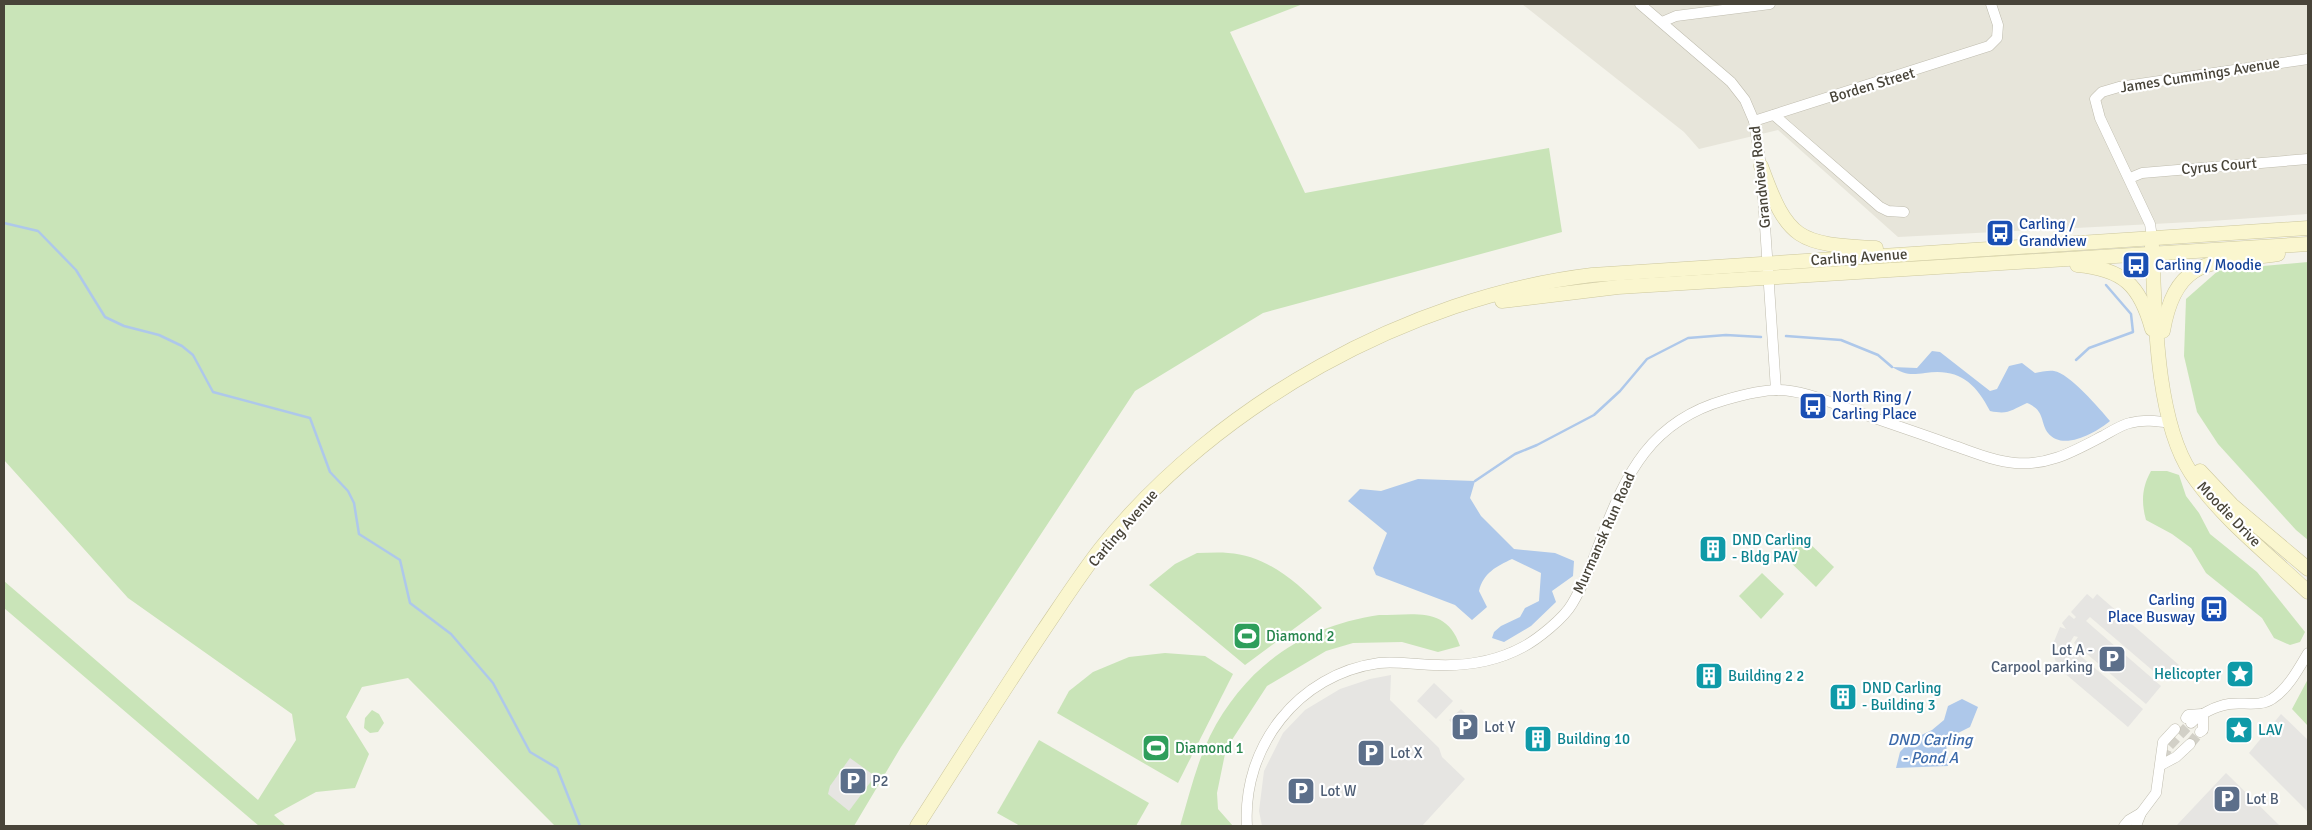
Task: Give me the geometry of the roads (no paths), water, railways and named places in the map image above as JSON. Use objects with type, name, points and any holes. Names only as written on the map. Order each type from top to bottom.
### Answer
[{"type":"main road","points":[[1761,166],[1772,197],[1783,217],[1789,225],[1807,239],[1828,245],[1941,252]]},
{"type":"main road","name":"Carling Avenue","points":[[917,826],[1068,595],[1101,549],[1134,510],[1183,463],[1270,397],[1341,356],[1416,322],[1450,308],[1501,293],[1592,275],[2308,228]]},
{"type":"main road","name":"Moodie Drive","points":[[2152,237],[2162,384],[2171,423],[2183,458],[2198,484],[2219,508],[2308,592]]},
{"type":"main road","name":"Carling Avenue","points":[[1416,322],[1490,304],[1570,291],[2308,244]]},
{"type":"main road","points":[[2159,354],[2168,305],[2177,286],[2191,273],[2218,261],[2308,250]]},
{"type":"main road","points":[[2023,262],[2090,266],[2106,269],[2122,277],[2137,292],[2143,302],[2159,354]]},
{"type":"main road","name":"Moodie Drive","points":[[2171,423],[2210,483],[2232,505],[2308,569]]},
{"type":"street","name":"Grandview Road","points":[[1640,4],[1731,82],[1745,100],[1754,121],[1761,166],[1776,390]]},
{"type":"street","points":[[1662,22],[1676,16],[1770,4]]},
{"type":"street","name":"Borden Street","points":[[1754,121],[1989,46],[1997,38],[1998,25],[1991,4]]},
{"type":"street","name":"James Cummings Avenue","points":[[2152,237],[2150,224],[2130,178],[2100,118],[2094,99],[2102,92],[2119,87],[2308,59]]},
{"type":"street","name":"Grandview Road","points":[[1774,115],[1880,207],[1888,211],[1904,212]]},
{"type":"street","name":"Cyrus Court","points":[[2130,178],[2142,173],[2308,159]]},
{"type":"street","name":"Murmansk Run Road","points":[[1248,826],[1248,790],[1255,762],[1268,736],[1286,711],[1298,700],[1332,678],[1363,667],[1390,663],[1466,665],[1500,658],[1526,646],[1571,606],[1593,560],[1624,482],[1648,448],[1673,426],[1708,406],[1734,398],[1776,390],[1830,402],[2006,462],[2037,464],[2063,457],[2126,424],[2140,421],[2171,423]]},
{"type":"street","points":[[2203,714],[2203,730],[2193,725],[2188,716],[2203,714],[2228,704],[2261,703],[2271,700],[2280,693],[2308,653]]},
{"type":"street","points":[[2296,672],[2308,660]]},
{"type":"street","points":[[2136,826],[2141,813],[2156,793],[2163,742],[2175,729]]},
{"type":"street","points":[[2161,765],[2187,741]]},
{"type":"street","points":[[2124,826],[2129,820],[2141,813]]},
{"type":"water","points":[[1932,351],[1940,352],[1990,391],[1997,389],[2009,366],[2022,363],[2035,373],[2052,371],[2060,373],[2084,392],[2110,421],[2089,435],[2062,441],[2048,433],[2037,409],[2027,403],[2006,412],[1990,411],[1972,385],[1956,375],[1937,372],[1908,374],[1892,367],[1917,368]]},
{"type":"water","points":[[1418,479],[1475,481],[1470,498],[1481,516],[1514,549],[1555,553],[1574,561],[1573,576],[1552,591],[1556,602],[1531,626],[1504,642],[1492,638],[1494,632],[1501,626],[1520,617],[1525,608],[1539,601],[1541,573],[1512,559],[1496,567],[1484,579],[1479,591],[1487,607],[1472,620],[1455,605],[1376,575],[1373,568],[1387,533],[1348,501],[1360,489],[1381,491]]},
{"type":"water","name":"DND Carling - Pond A","points":[[1962,699],[1978,707],[1970,727],[1952,736],[1946,743],[1948,766],[1896,768],[1900,752],[1911,740],[1932,730],[1944,720],[1948,706]]},
{"type":"waterway","points":[[4,223],[38,231],[76,270],[105,317],[124,326],[159,335],[182,346],[193,355],[213,392],[310,418],[330,472],[348,491],[354,503],[359,534],[400,560],[410,603],[451,634],[493,683],[530,752],[557,768],[580,826]]},
{"type":"waterway","points":[[2076,360],[2089,348],[2133,332],[2131,314],[2106,285]]},
{"type":"waterway","points":[[1475,481],[1515,454],[1537,445],[1594,415],[1620,391],[1647,359],[1688,338],[1726,335],[1761,337]]},
{"type":"waterway","points":[[1786,336],[1841,340],[1878,355],[1892,367]]},
{"type":"tunnel","points":[[2163,759],[2168,747],[2191,723]]},
{"type":"tunnel","points":[[2190,744],[2200,732]]},
{"type":"place","name":"Carling / Grandview","points":[[2000,233]]},
{"type":"place","name":"Carling / Moodie","points":[[2136,265]]},
{"type":"place","name":"North Ring / Carling Place","points":[[1813,406]]},
{"type":"place","name":"DND Carling - Bldg PAV","points":[[1713,549]]},
{"type":"place","name":"Carling Place Busway","points":[[2214,609]]},
{"type":"place","name":"Diamond 2","points":[[1247,636]]},
{"type":"place","name":"Lot A - Carpool parking","points":[[2112,659]]},
{"type":"place","name":"Helicopter","points":[[2240,674]]},
{"type":"place","name":"Building 2 2","points":[[1709,676]]},
{"type":"place","name":"DND Carling - Building 3","points":[[1843,697]]},
{"type":"place","name":"Lot Y","points":[[1465,727]]},
{"type":"place","name":"LAV","points":[[2239,730]]},
{"type":"place","name":"Building 10","points":[[1538,739]]},
{"type":"place","name":"Diamond 1","points":[[1156,748]]},
{"type":"place","name":"Lot X","points":[[1371,753]]},
{"type":"place","name":"P2","points":[[853,781]]},
{"type":"place","name":"Lot W","points":[[1301,791]]},
{"type":"place","name":"Lot B","points":[[2227,799]]}]
